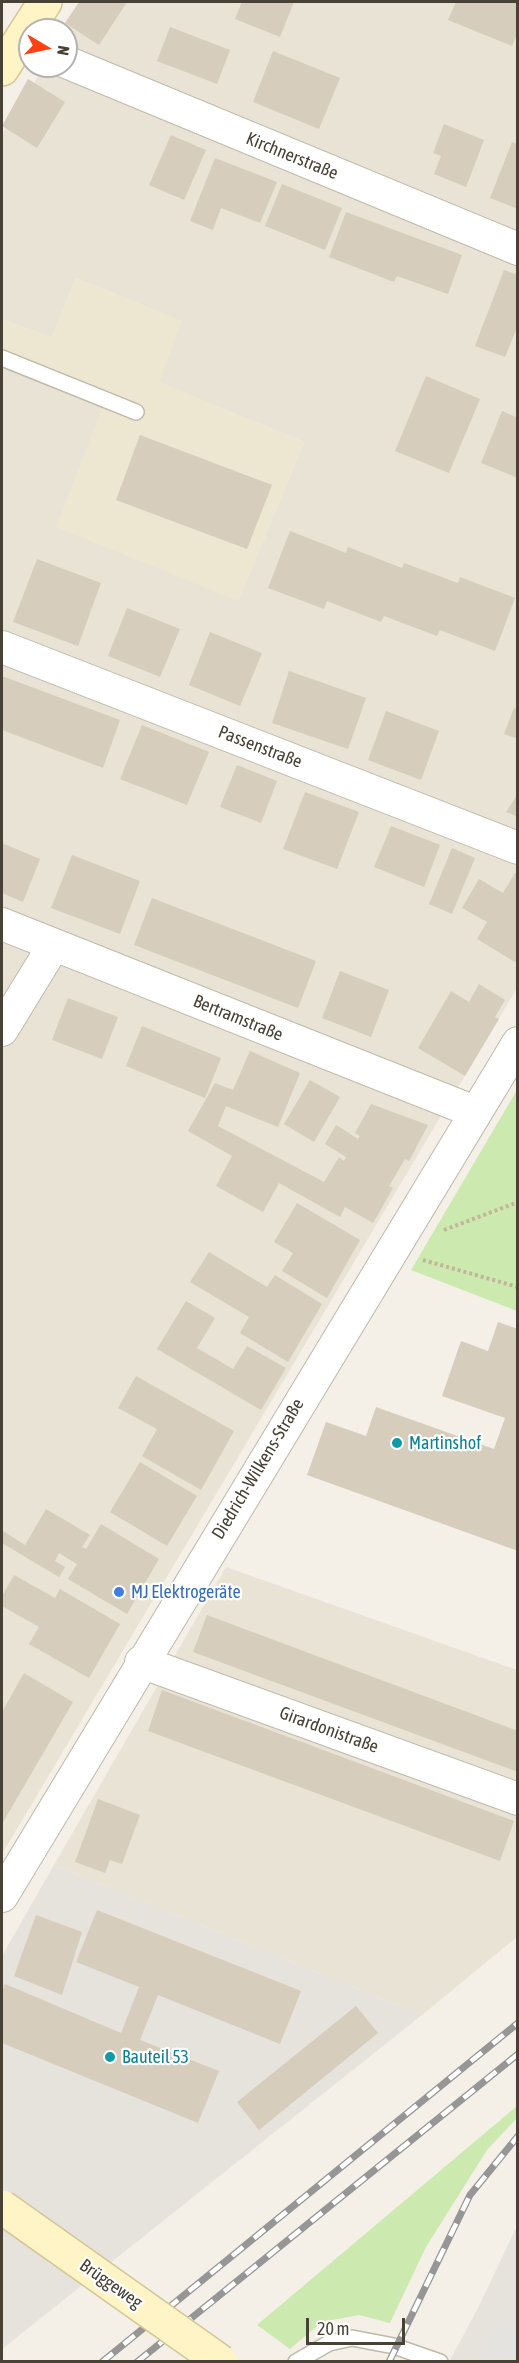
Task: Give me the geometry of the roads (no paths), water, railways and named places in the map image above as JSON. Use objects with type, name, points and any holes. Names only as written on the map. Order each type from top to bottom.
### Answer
[{"type":"street","points":[[16,53],[45,2]]},
{"type":"street","name":"Kirchnerstraße","points":[[78,68],[518,249]]},
{"type":"street","name":"Passenstraße","points":[[2,647],[518,848]]},
{"type":"street","name":"Bertramstraße","points":[[2,924],[475,1112]]},
{"type":"street","points":[[2,1030],[54,945]]},
{"type":"street","name":"Diedrich-Wilkens-Straße","points":[[2,1896],[141,1662],[518,1043]]},
{"type":"street","name":"Girardonistraße","points":[[141,1662],[518,1798]]},
{"type":"street","name":"Brüggeweg","points":[[2,2206],[221,2361]]},
{"type":"lane","points":[[2,358],[136,412]]},
{"type":"lane","points":[[296,2361],[329,2343],[352,2338],[394,2346],[440,2361]]},
{"type":"railway","points":[[102,2362],[518,2023]]},
{"type":"railway","points":[[137,2362],[518,2054]]},
{"type":"railway","points":[[389,2362],[470,2195],[518,2136]]},
{"type":"place","name":"Martinshof","points":[[397,1443]]},
{"type":"place","name":"MJ Elektrogeräte","points":[[119,1592]]},
{"type":"place","name":"Bauteil 53","points":[[110,2057]]}]
